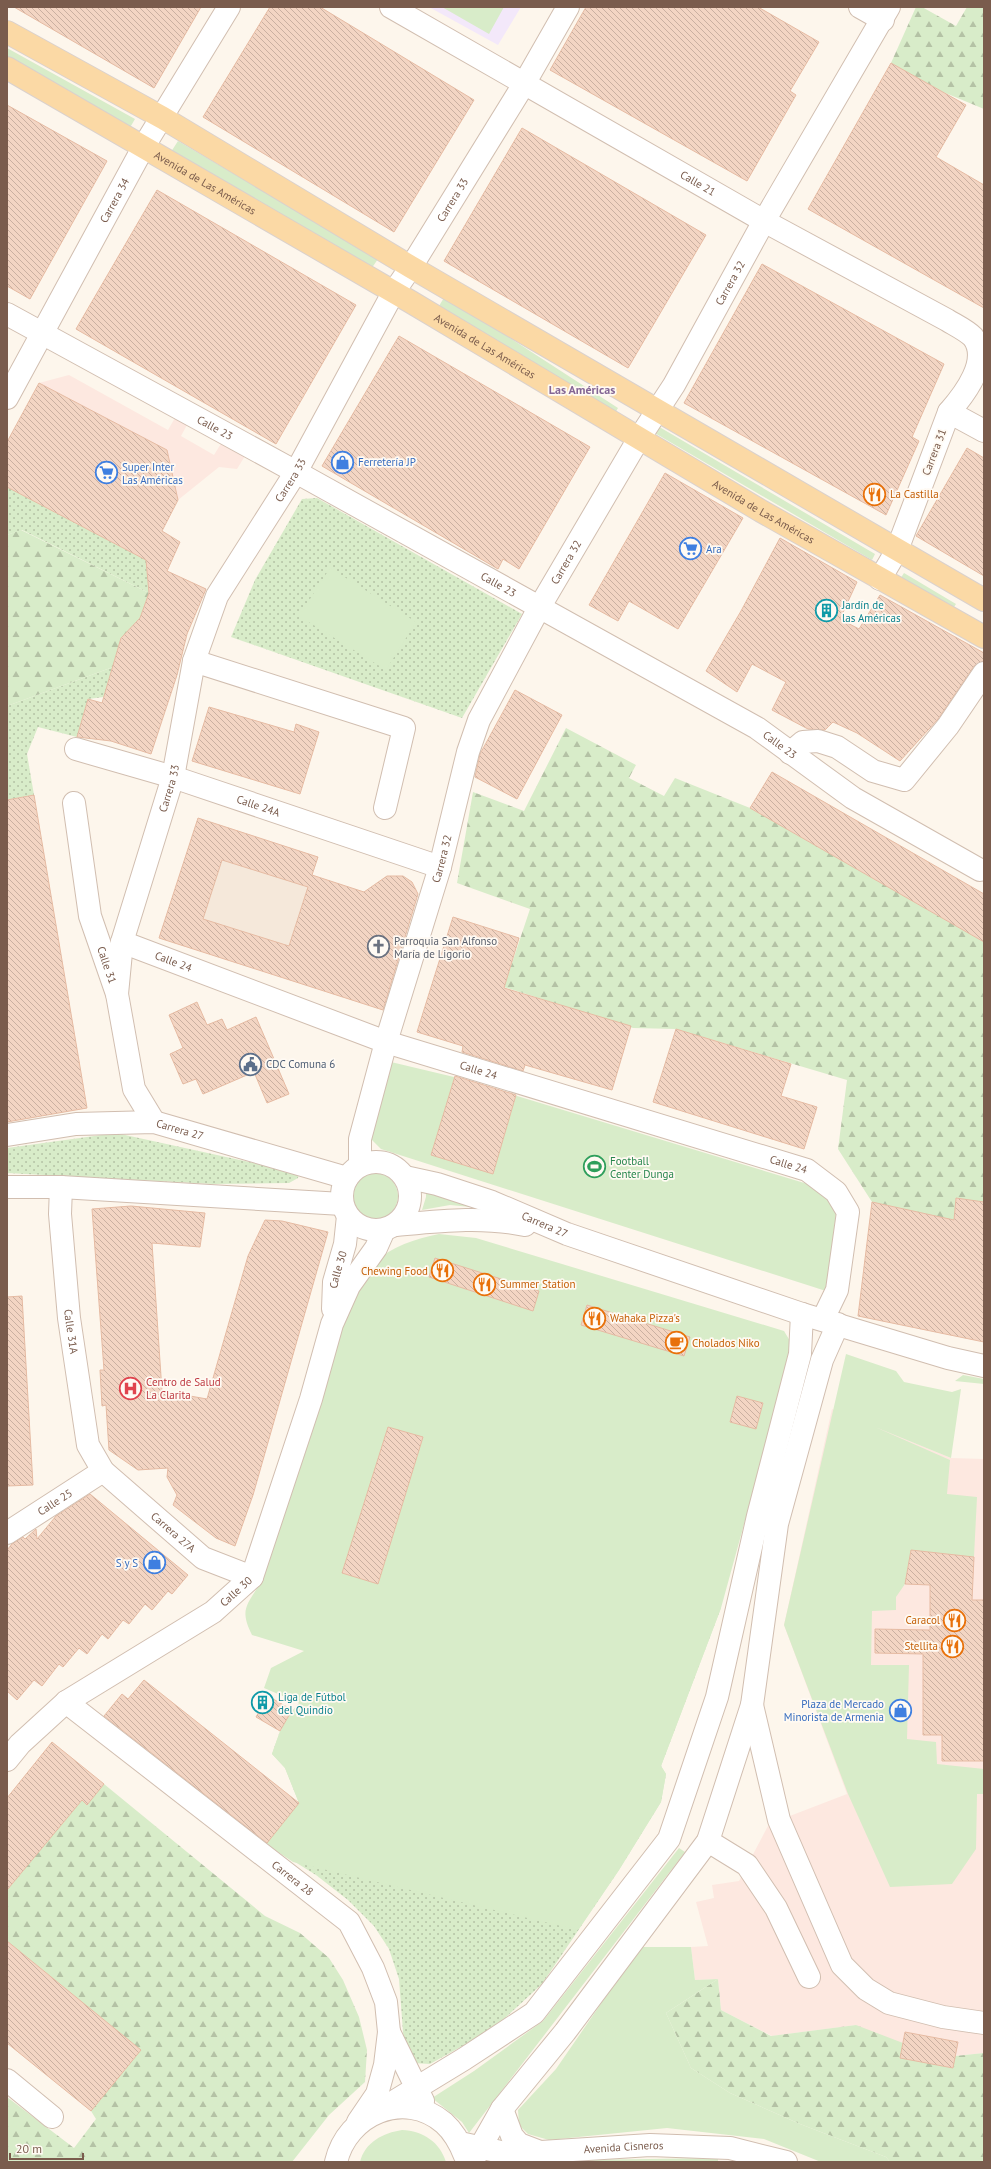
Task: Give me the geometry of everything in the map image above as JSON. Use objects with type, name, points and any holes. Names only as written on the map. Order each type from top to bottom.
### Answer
[{"type":"main road","points":[[7,32],[163,118],[411,267],[984,600]]},
{"type":"main road","name":"Avenida de Las Américas","points":[[7,68],[144,146],[393,293],[411,302],[638,440],[880,579],[984,636]]},
{"type":"street","name":"Carrera 34","points":[[7,398],[144,146],[163,118],[229,7]]},
{"type":"street","name":"Calle 21","points":[[391,7],[764,221],[947,320],[974,337],[981,353],[978,374]]},
{"type":"street","name":"Carrera 33","points":[[117,994],[122,942],[173,777],[194,661],[217,596],[296,472],[393,293],[411,267],[524,84],[568,7]]},
{"type":"street","points":[[860,7],[886,13]]},
{"type":"street","name":"Carrera 32","points":[[353,1172],[360,1139],[386,1042],[440,867],[468,752],[479,720],[539,608],[638,440],[658,411],[764,221],[886,13]]},
{"type":"street","name":"Calle 23","points":[[7,314],[43,332],[757,728],[853,798],[980,870]]},
{"type":"street","name":"Carrera 31","points":[[880,579],[897,550],[949,412],[978,374]]},
{"type":"street","points":[[949,412],[984,430]]},
{"type":"street","points":[[194,661],[218,671],[404,728],[385,808]]},
{"type":"street","points":[[790,753],[803,742],[818,741],[837,747],[873,771],[904,780],[948,726],[984,673]]},
{"type":"street","name":"Calle 24A","points":[[76,749],[173,777],[440,867]]},
{"type":"street","name":"Calle 31","points":[[74,804],[90,916],[117,994],[134,1089],[154,1122]]},
{"type":"street","name":"Calle 24","points":[[122,942],[386,1042],[807,1170],[836,1192],[848,1212],[837,1290],[830,1322]]},
{"type":"street","name":"Carrera 27","points":[[7,1135],[76,1124],[154,1122],[353,1172]]},
{"type":"street","points":[[369,1162],[383,1162],[396,1167],[405,1177],[410,1189],[411,1203],[406,1215],[390,1228],[370,1230],[357,1226],[345,1210],[342,1190],[353,1172],[369,1162]]},
{"type":"street","name":"Carrera 27","points":[[405,1177],[437,1184],[492,1202],[567,1234]]},
{"type":"street","points":[[7,1188],[61,1188],[345,1210]]},
{"type":"street","name":"Calle 31A","points":[[61,1188],[60,1214],[69,1318],[88,1445],[103,1472]]},
{"type":"street","name":"Calle 30","points":[[332,1324],[334,1282],[346,1244],[345,1210]]},
{"type":"street","name":"Carrera 27","points":[[390,1228],[447,1220],[499,1220],[567,1234]]},
{"type":"street","name":"Calle 30","points":[[7,1760],[20,1744],[66,1702],[213,1612],[252,1577],[265,1534],[283,1487],[332,1324],[349,1286],[390,1228]]},
{"type":"street","points":[[567,1234],[802,1314],[948,1358],[984,1366]]},
{"type":"street","points":[[368,2117],[419,2080],[534,2013],[669,1839],[717,1697],[758,1516],[800,1354],[802,1314]]},
{"type":"street","points":[[368,2117],[405,2107],[431,2115],[443,2122],[470,2154],[502,2110],[565,2032],[708,1841],[752,1705],[777,1524],[822,1360],[830,1322]]},
{"type":"street","name":"Calle 25","points":[[7,1533],[103,1472]]},
{"type":"street","name":"Carrera 27A","points":[[103,1472],[203,1558],[252,1577]]},
{"type":"street","name":"Carrera 28","points":[[66,1702],[349,1922],[373,1968],[386,2002],[389,2032],[384,2065],[377,2094],[368,2117],[343,2141],[334,2158]]},
{"type":"street","points":[[752,1705],[779,1820],[842,1965],[866,1989],[889,2003],[943,2017],[984,2023]]},
{"type":"street","points":[[708,1841],[747,1865],[776,1908],[809,1977]]},
{"type":"street","points":[[389,2032],[419,2080],[431,2115]]},
{"type":"street","points":[[7,2080],[52,2117]]},
{"type":"street","points":[[502,2110],[512,2136],[519,2144],[543,2153]]},
{"type":"street","name":"Avenida Cisneros","points":[[470,2154],[543,2153],[650,2145],[730,2148],[786,2162]]},
{"type":"shaded area","points":[[429,7],[521,7],[498,45]]},
{"type":"shaded area","points":[[69,375],[168,430],[176,416],[188,423],[181,436],[214,455],[222,442],[245,456],[237,469],[219,467],[178,500],[167,450],[39,383]]},
{"type":"shaded area","points":[[198,818],[318,857],[279,976],[159,938]]},
{"type":"shaded area","name":"Plaza de Mercado Minorista de Armenia","points":[[832,1409],[951,1458],[984,1459],[984,2053],[955,2056],[953,2068],[900,2058],[856,2025],[772,2036],[721,2010],[718,1979],[695,1980],[691,1947],[708,1946],[696,1902],[714,1898],[712,1885],[739,1881],[769,1824],[847,1794],[784,1625]]},
{"type":"green space","points":[[442,7],[504,7],[489,34]]},
{"type":"green space","points":[[916,7],[922,7],[956,26],[967,7],[984,7],[984,109],[943,92],[891,63]]},
{"type":"green space","points":[[7,48],[135,119],[128,131],[7,60]]},
{"type":"green space","points":[[178,141],[378,259],[369,272],[169,155]]},
{"type":"green space","points":[[445,296],[618,408],[614,415],[439,306]]},
{"type":"green space","points":[[656,425],[875,554],[872,560],[653,432]]},
{"type":"green space","points":[[7,487],[146,560],[149,593],[22,530],[7,535]]},
{"type":"green space","points":[[317,498],[522,614],[462,718],[231,637],[255,580],[302,499]]},
{"type":"green space","points":[[21,530],[149,593],[140,618],[121,638],[113,667],[7,706],[7,535]]},
{"type":"green space","points":[[330,568],[416,622],[386,670],[299,616]]},
{"type":"green space","points":[[904,573],[956,604],[952,610],[900,579]]},
{"type":"green space","points":[[113,667],[104,697],[88,699],[77,737],[38,727],[27,754],[34,795],[7,800],[7,706]]},
{"type":"green space","points":[[566,728],[636,765],[629,778],[664,796],[675,778],[750,808],[984,942],[984,1202],[956,1198],[954,1220],[872,1202],[838,1149],[847,1080],[676,1029],[633,1028],[504,987],[530,909],[457,883],[473,792],[524,811]]},
{"type":"green space","name":"Football Center Dunga","points":[[391,1062],[454,1077],[811,1185],[837,1206],[826,1291],[381,1149],[369,1137]]},
{"type":"green space","points":[[116,1133],[299,1173],[298,1178],[289,1183],[213,1184],[7,1173],[7,1148]]},
{"type":"green space","points":[[375,1173],[388,1177],[394,1183],[398,1196],[394,1209],[388,1215],[375,1219],[362,1215],[356,1209],[352,1196],[356,1183],[362,1177]]},
{"type":"green space","points":[[426,1189],[471,1207],[450,1205],[422,1210],[426,1197]]},
{"type":"green space","points":[[439,1234],[476,1238],[784,1331],[793,1346],[721,1608],[661,1766],[666,1774],[661,1802],[619,1870],[578,1930],[293,1862],[266,1844],[299,1803],[285,1768],[272,1754],[279,1734],[290,1714],[299,1703],[264,1688],[271,1668],[304,1651],[252,1635],[246,1619],[246,1607],[261,1582],[350,1300],[367,1271],[381,1257],[404,1244]]},
{"type":"green space","points":[[846,1354],[896,1371],[904,1382],[952,1392],[961,1389],[951,1458],[875,1427],[950,1460],[947,1494],[977,1497],[974,1557],[911,1550],[905,1584],[896,1597],[896,1610],[872,1611],[871,1665],[909,1665],[907,1739],[936,1742],[937,1764],[984,1769],[984,1794],[977,1794],[976,1849],[952,1884],[890,1887],[848,1794],[784,1625]]},
{"type":"green space","points":[[963,1375],[984,1379],[984,1384],[955,1381]]},
{"type":"green space","points":[[721,1608],[661,1766],[666,1774],[661,1802],[619,1870],[542,1984],[493,2029],[430,2064],[412,2063],[404,2045],[399,1979],[389,1949],[374,1926],[348,1900],[316,1875],[266,1844],[299,1803],[285,1768],[272,1754],[280,1731]]},
{"type":"green space","points":[[104,1784],[265,1916],[300,1933],[329,1958],[343,1980],[359,2017],[367,2050],[365,2082],[329,2115],[292,2162],[7,2162],[7,2097],[74,2148],[96,2119],[91,2111],[141,2050],[7,1941],[7,1890],[82,1800],[87,1805]]},
{"type":"green space","points":[[679,1848],[685,1852],[469,2133],[462,2122],[432,2098],[474,2071],[543,2021]]},
{"type":"green space","points":[[640,1947],[691,1947],[695,1980],[718,1979],[666,2013],[691,2068],[730,2093],[800,2124],[886,2157],[890,2162],[821,2162],[764,2139],[667,2128],[549,2140],[528,2134],[519,2125],[518,2110],[556,2069]]},
{"type":"green space","points":[[718,1979],[721,2010],[771,2036],[856,2025],[903,2043],[901,2058],[953,2068],[955,2056],[984,2053],[984,2162],[890,2162],[886,2157],[800,2124],[730,2093],[691,2068],[666,2013]]},
{"type":"green space","points":[[402,2130],[424,2135],[430,2139],[440,2149],[446,2162],[360,2162],[362,2155],[370,2144],[388,2133]]},
{"type":"green space","points":[[718,2158],[718,2162],[568,2162],[578,2160]]},
{"type":"building","points":[[14,7],[201,7],[154,88]]},
{"type":"building","points":[[270,7],[320,7],[474,100],[394,232],[203,117]]},
{"type":"building","points":[[586,7],[758,7],[819,42],[790,91],[796,95],[747,181],[550,70]]},
{"type":"building","points":[[891,63],[966,105],[936,157],[984,185],[984,308],[808,209]]},
{"type":"building","points":[[7,105],[107,161],[30,299],[7,286]]},
{"type":"building","points":[[522,128],[706,235],[628,368],[444,261]]},
{"type":"building","points":[[157,190],[356,305],[276,444],[76,329]]},
{"type":"building","points":[[762,264],[944,364],[912,437],[919,441],[886,515],[684,403]]},
{"type":"building","points":[[399,336],[590,447],[519,569],[503,559],[498,569],[322,466]]},
{"type":"building","points":[[39,383],[167,450],[178,500],[162,531],[180,542],[167,571],[206,589],[187,634],[177,675],[151,754],[111,741],[77,737],[88,699],[102,703],[121,638],[140,618],[149,593],[146,560],[7,487],[7,442]]},
{"type":"building","points":[[967,448],[984,458],[984,576],[916,536]]},
{"type":"building","points":[[665,473],[743,518],[678,629],[629,601],[618,621],[589,605]]},
{"type":"building","points":[[780,538],[857,582],[840,619],[859,629],[880,595],[984,653],[984,661],[974,666],[938,719],[900,761],[857,733],[833,722],[825,730],[808,729],[772,710],[786,682],[752,664],[737,692],[706,671],[741,611]]},
{"type":"building","points":[[515,690],[562,715],[517,799],[475,777],[480,754]]},
{"type":"building","points":[[209,707],[294,732],[296,724],[319,732],[300,794],[192,761]]},
{"type":"building","points":[[772,772],[984,894],[984,942],[750,808]]},
{"type":"building","points":[[34,795],[87,1108],[7,1122],[7,800]]},
{"type":"building","points":[[198,818],[318,857],[312,875],[364,892],[387,876],[403,876],[412,882],[418,894],[383,1010],[159,938]],"holes":[[[222,860],[308,887],[289,946],[203,919]]]},
{"type":"building","points":[[453,917],[519,938],[504,988],[631,1026],[612,1090],[525,1065],[523,1071],[462,1052],[463,1046],[417,1032]]},
{"type":"building","points":[[197,1002],[207,1025],[222,1019],[227,1030],[256,1017],[289,1094],[267,1103],[254,1072],[203,1094],[196,1079],[183,1084],[170,1054],[183,1048],[169,1015]]},
{"type":"building","points":[[676,1029],[791,1064],[781,1096],[817,1107],[804,1149],[653,1102]]},
{"type":"building","points":[[455,1076],[516,1095],[493,1174],[431,1155]]},
{"type":"building","points":[[956,1198],[984,1202],[984,1342],[858,1316],[872,1202],[954,1220]]},
{"type":"building","points":[[131,1206],[205,1213],[200,1247],[152,1243],[162,1391],[207,1399],[248,1256],[265,1220],[282,1221],[328,1232],[253,1495],[235,1546],[216,1538],[173,1505],[177,1495],[167,1477],[168,1468],[138,1470],[109,1450],[106,1405],[102,1406],[100,1370],[104,1370],[92,1209]]},
{"type":"building","points":[[435,1258],[539,1291],[533,1311],[429,1277]]},
{"type":"building","points":[[22,1296],[33,1485],[7,1486],[7,1297]]},
{"type":"building","points":[[587,1305],[690,1337],[684,1356],[581,1325]]},
{"type":"building","points":[[737,1396],[763,1403],[756,1429],[730,1422]]},
{"type":"building","points":[[388,1427],[423,1437],[378,1584],[342,1573]]},
{"type":"building","points":[[90,1494],[188,1575],[172,1594],[168,1591],[152,1610],[145,1604],[129,1624],[123,1620],[108,1639],[102,1634],[87,1654],[79,1648],[63,1667],[59,1664],[42,1686],[34,1680],[17,1700],[7,1691],[7,1550],[12,1544],[23,1537],[25,1539],[36,1529],[37,1539],[56,1516]]},
{"type":"building","points":[[911,1550],[974,1557],[972,1600],[984,1600],[984,1761],[942,1761],[942,1735],[923,1735],[923,1654],[875,1653],[875,1629],[930,1630],[930,1585],[905,1584]]},
{"type":"building","points":[[144,1680],[299,1803],[267,1843],[104,1716],[122,1694],[128,1699]]},
{"type":"building","points":[[268,1696],[292,1710],[280,1731],[256,1717]]},
{"type":"building","points":[[52,1742],[104,1784],[87,1805],[82,1800],[7,1890],[7,1798]]},
{"type":"building","points":[[7,1941],[141,2050],[91,2111],[7,2043]]},
{"type":"building","points":[[905,2032],[958,2042],[953,2068],[900,2058]]},
{"type":"place","name":"Ferretería JP","points":[[342,462]]},
{"type":"place","name":"Super Inter Las Américas","points":[[107,473]]},
{"type":"place","name":"La Castilla","points":[[874,494]]},
{"type":"place","name":"Ara","points":[[690,549]]},
{"type":"place","name":"Jardín de las Américas","points":[[826,611]]},
{"type":"place","name":"Parroquia San Alfonso María de Ligorio","points":[[378,947]]},
{"type":"place","name":"CDC Comuna 6","points":[[250,1064]]},
{"type":"place","name":"Football Center Dunga","points":[[595,1167]]},
{"type":"place","name":"Chewing Food","points":[[443,1271]]},
{"type":"place","name":"Summer Station","points":[[484,1284]]},
{"type":"place","name":"Wahaka Pizza's","points":[[595,1318]]},
{"type":"place","name":"Cholados Niko","points":[[676,1343]]},
{"type":"place","name":"Centro de Salud La Clarita","points":[[131,1388]]},
{"type":"place","name":"S y S","points":[[154,1563]]},
{"type":"place","name":"Caracol","points":[[955,1620]]},
{"type":"place","name":"Stellita","points":[[953,1646]]},
{"type":"place","name":"Liga de Fútbol del Quindío","points":[[262,1703]]},
{"type":"place","name":"Plaza de Mercado Minorista de Armenia","points":[[900,1710]]},
{"type":"district","name":"Las Américas","points":[[582,389]]}]
